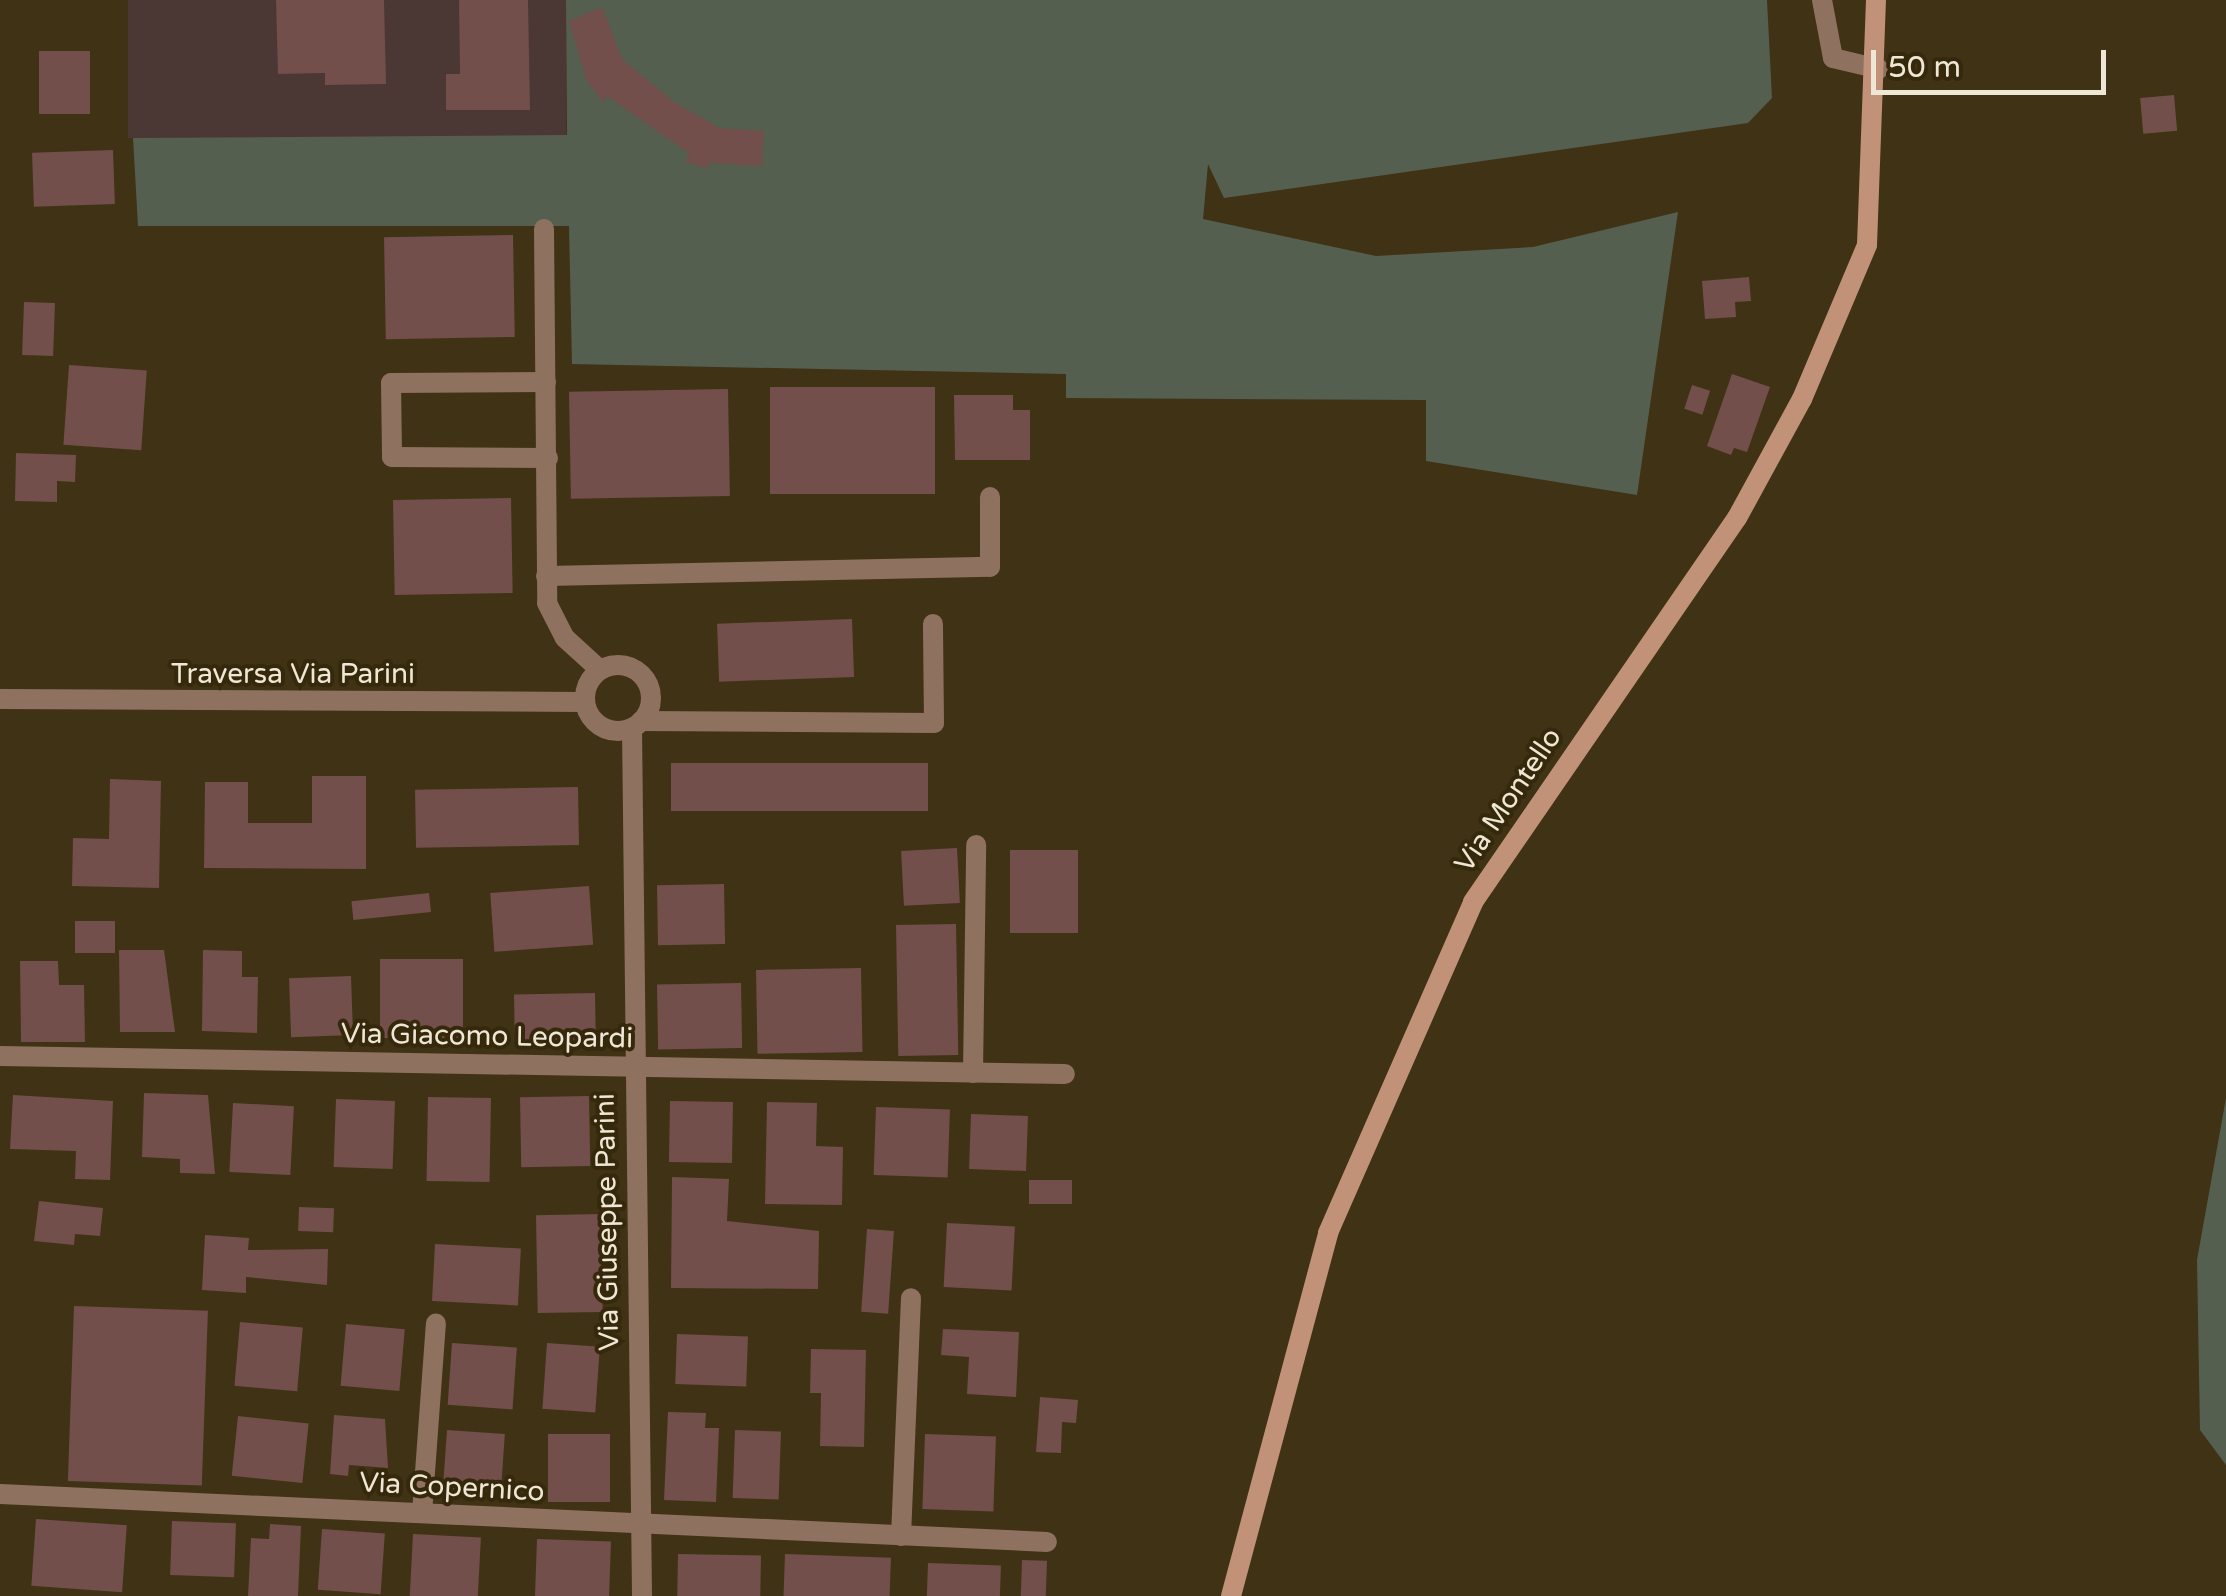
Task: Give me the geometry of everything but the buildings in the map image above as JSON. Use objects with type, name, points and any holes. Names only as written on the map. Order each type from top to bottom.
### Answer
[{"type":"main road","name":"Via Montello","points":[[1231,1596],[1328,1233],[1473,902],[1737,518],[1802,399],[1867,245],[1879,68],[1876,0]]},
{"type":"street","points":[[1822,0],[1834,58],[1879,68]]},
{"type":"street","points":[[544,229],[546,576],[555,624],[600,670]]},
{"type":"street","points":[[546,382],[391,383],[392,457],[548,458]]},
{"type":"street","points":[[546,576],[990,567],[990,497]]},
{"type":"street","points":[[600,670],[585,702],[602,727],[934,723],[933,624]]},
{"type":"street","points":[[600,670],[620,665],[640,674],[650,692],[636,724]]},
{"type":"street","name":"Traversa Via Parini","points":[[0,699],[585,702]]},
{"type":"street","name":"Via Giuseppe Parini","points":[[636,724],[630,1066],[642,1596]]},
{"type":"street","points":[[973,1073],[976,845]]},
{"type":"street","name":"Via Giacomo Leopardi","points":[[0,1056],[1065,1074]]},
{"type":"street","points":[[900,1536],[911,1298]]},
{"type":"street","points":[[422,1513],[436,1324]]},
{"type":"street","name":"Via Copernico","points":[[0,1494],[1047,1542]]},
{"type":"shaded area","points":[[128,0],[566,0],[566,138],[128,138]]},
{"type":"green space","points":[[566,0],[1767,0],[1772,98],[1748,123],[1224,198],[1208,164],[1203,219],[1376,256],[1533,247],[1678,212],[1637,495],[1426,461],[1426,400],[1066,398],[1066,374],[572,364],[569,226],[138,226],[133,138],[567,135]]},
{"type":"green space","points":[[2226,1098],[2226,1465],[2200,1430],[2197,1260]]}]
